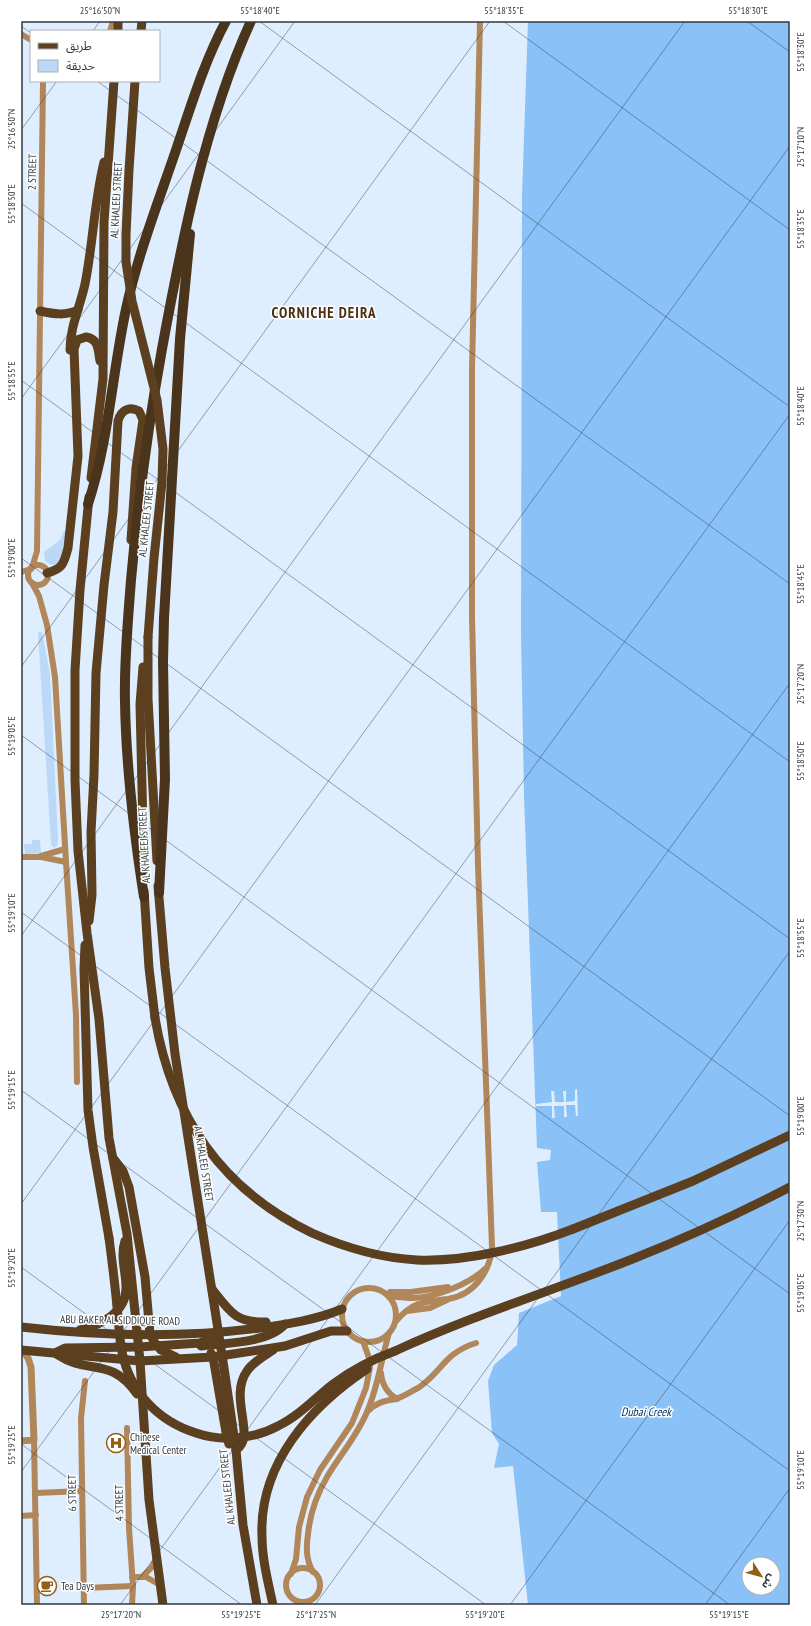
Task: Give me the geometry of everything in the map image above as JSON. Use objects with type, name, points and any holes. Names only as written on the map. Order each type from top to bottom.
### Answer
[{"type":"highway","points":[[88,504],[105,440],[122,329],[138,262],[194,96],[212,49],[226,21]]},
{"type":"highway","points":[[144,897],[133,813],[125,700],[126,644],[142,465],[152,401],[179,258],[213,123],[226,84],[251,21]]},
{"type":"highway","points":[[158,893],[165,779],[163,640],[177,387],[187,260],[200,173]]},
{"type":"main road","name":"AL KHALEEJ STREET","points":[[135,82],[126,235],[126,262],[132,301],[157,400],[163,449],[162,482],[154,558],[148,641],[148,699],[158,893],[174,1047],[220,1344],[218,1357],[236,1450],[244,1531],[257,1605]]},
{"type":"main road","name":"AL KHALEEJ STREET","points":[[113,83],[104,251],[104,379],[88,504],[77,634],[74,743],[78,844],[87,933],[99,1019],[107,1120],[112,1157],[127,1234],[140,1361],[149,1500],[163,1605]]},
{"type":"main road","points":[[74,377],[70,361],[70,341],[87,273],[98,190],[110,144]]},
{"type":"main road","points":[[40,311],[64,314],[78,310]]},
{"type":"main road","points":[[45,575],[61,566],[65,561],[68,548],[78,456],[78,426],[74,377],[74,346],[77,340],[86,337],[92,338],[96,343],[104,379]]},
{"type":"main road","points":[[133,560],[131,536],[132,509],[143,420],[138,411],[129,409],[123,411],[118,421],[113,512],[96,666],[94,775],[91,832],[92,894],[84,969],[87,1098],[93,1147],[109,1238],[116,1291],[120,1342],[127,1371],[136,1388],[152,1407],[171,1422],[189,1430],[209,1436],[229,1438],[249,1436],[268,1431],[293,1417],[334,1383],[373,1360],[463,1322],[634,1258],[703,1229],[790,1187]]},
{"type":"main road","points":[[148,641],[141,681],[140,704],[144,897],[149,968],[155,1018],[166,1066],[186,1114],[211,1154],[239,1184],[260,1202],[282,1217],[331,1241],[377,1255],[418,1260],[482,1254],[521,1246],[556,1236],[693,1181],[790,1134]]},
{"type":"main road","points":[[112,1157],[123,1171],[129,1187],[145,1278],[150,1334],[159,1348],[168,1354],[181,1358]]},
{"type":"main road","points":[[66,1332],[82,1330],[97,1325],[116,1312],[121,1305],[126,1291],[123,1253],[127,1234]]},
{"type":"main road","points":[[211,1287],[233,1314],[249,1322],[276,1321],[285,1324],[321,1317],[342,1309]]},
{"type":"main road","points":[[55,1353],[65,1348],[159,1348],[220,1344],[269,1336],[278,1331],[285,1324]]},
{"type":"main road","name":"ABU BAKER AL SIDDIQUE ROAD","points":[[21,1327],[66,1332],[150,1334],[218,1332],[285,1324]]},
{"type":"main road","points":[[22,1350],[140,1361],[218,1357],[296,1343],[323,1333],[347,1331]]},
{"type":"main road","points":[[202,1344],[218,1332]]},
{"type":"main road","points":[[180,1333],[202,1344],[218,1357]]},
{"type":"main road","points":[[236,1450],[242,1444],[245,1437],[239,1398],[243,1377],[251,1366],[277,1347]]},
{"type":"main road","points":[[140,1361],[159,1348]]},
{"type":"main road","points":[[273,1605],[264,1560],[262,1523],[268,1486],[278,1463],[297,1432],[326,1401],[365,1370],[394,1351]]},
{"type":"main road","points":[[55,1353],[74,1363],[112,1371],[126,1381],[142,1404]]},
{"type":"street","points":[[312,1605],[318,1590],[319,1582],[309,1566],[306,1550],[313,1509],[326,1479],[353,1439],[367,1412],[377,1383],[389,1333],[396,1321],[405,1311],[423,1303],[449,1299],[462,1294],[484,1276],[490,1263],[492,1239],[478,865],[472,609],[473,345],[480,21]]},
{"type":"street","points":[[21,34],[30,39]]},
{"type":"street","name":"2 STREET","points":[[43,82],[38,551],[45,575]]},
{"type":"street","name":"2 STREET","points":[[31,568],[38,551]]},
{"type":"street","points":[[21,572],[38,566],[45,575],[40,600]]},
{"type":"street","points":[[31,568],[28,572],[30,581],[40,600],[51,642],[55,677],[76,1015],[77,1082]]},
{"type":"street","points":[[21,575],[38,585],[45,575]]},
{"type":"street","points":[[37,857],[65,849]]},
{"type":"street","points":[[21,857],[37,857],[66,862]]},
{"type":"street","points":[[389,1333],[377,1341],[363,1341],[354,1338],[347,1331],[343,1323],[342,1309],[348,1297],[359,1289],[370,1287],[387,1294],[410,1298],[422,1297],[454,1288],[474,1278],[490,1263]]},
{"type":"street","points":[[387,1294],[396,1310],[396,1321]]},
{"type":"street","points":[[297,1605],[286,1588],[287,1580],[296,1560],[299,1527],[307,1497],[320,1470],[352,1423],[366,1388],[370,1367],[369,1358],[363,1341]]},
{"type":"street","points":[[367,1412],[380,1402],[397,1399],[428,1380],[443,1363],[455,1353],[476,1343]]},
{"type":"street","points":[[22,1350],[30,1362],[32,1377],[36,1493],[37,1605]]},
{"type":"street","points":[[381,1368],[384,1386],[392,1396],[397,1399]]},
{"type":"street","name":"6 STREET","points":[[84,1605],[81,1418],[85,1381]]},
{"type":"street","name":"4 STREET","points":[[127,1428],[133,1586],[132,1605]]},
{"type":"street","points":[[21,1440],[34,1440]]},
{"type":"street","points":[[36,1493],[82,1491]]},
{"type":"street","points":[[21,1516],[36,1515]]},
{"type":"street","points":[[143,1576],[149,1571],[156,1559]]},
{"type":"street","points":[[291,1574],[302,1569],[313,1572]]},
{"type":"street","points":[[132,1577],[143,1576],[153,1579],[160,1585]]},
{"type":"street","points":[[84,1588],[133,1586]]},
{"type":"street","points":[[292,1598],[304,1602],[314,1597]]},
{"type":"green space","points":[[64,531],[67,531],[64,555],[57,564],[51,565],[45,561],[44,552],[60,540]]},
{"type":"green space","points":[[38,632],[42,632],[50,674],[58,840],[57,846],[54,848],[51,845]]},
{"type":"green space","points":[[32,840],[40,840],[41,853],[25,854],[24,844],[32,844]]},
{"type":"water","name":"Dubai Creek","points":[[528,21],[790,21],[790,1605],[528,1605],[513,1466],[494,1468],[499,1444],[492,1433],[488,1381],[494,1365],[517,1345],[519,1313],[561,1296],[557,1212],[541,1212],[537,1162],[550,1160],[551,1150],[537,1148],[524,796],[521,633],[522,196]]},
{"type":"pier","points":[[577,1089],[578,1116],[576,1116],[575,1105],[566,1105],[567,1117],[564,1117],[564,1106],[554,1106],[555,1118],[552,1118],[552,1106],[536,1106],[536,1104],[552,1102],[551,1091],[554,1091],[555,1102],[564,1102],[563,1091],[566,1091],[566,1102],[575,1101],[575,1090]]},
{"type":"place","name":"Chinese Medical Center","points":[[116,1443]]},
{"type":"place","name":"Tea Days","points":[[47,1586]]},
{"type":"district","name":"CORNICHE DEIRA","points":[[324,313]]}]
